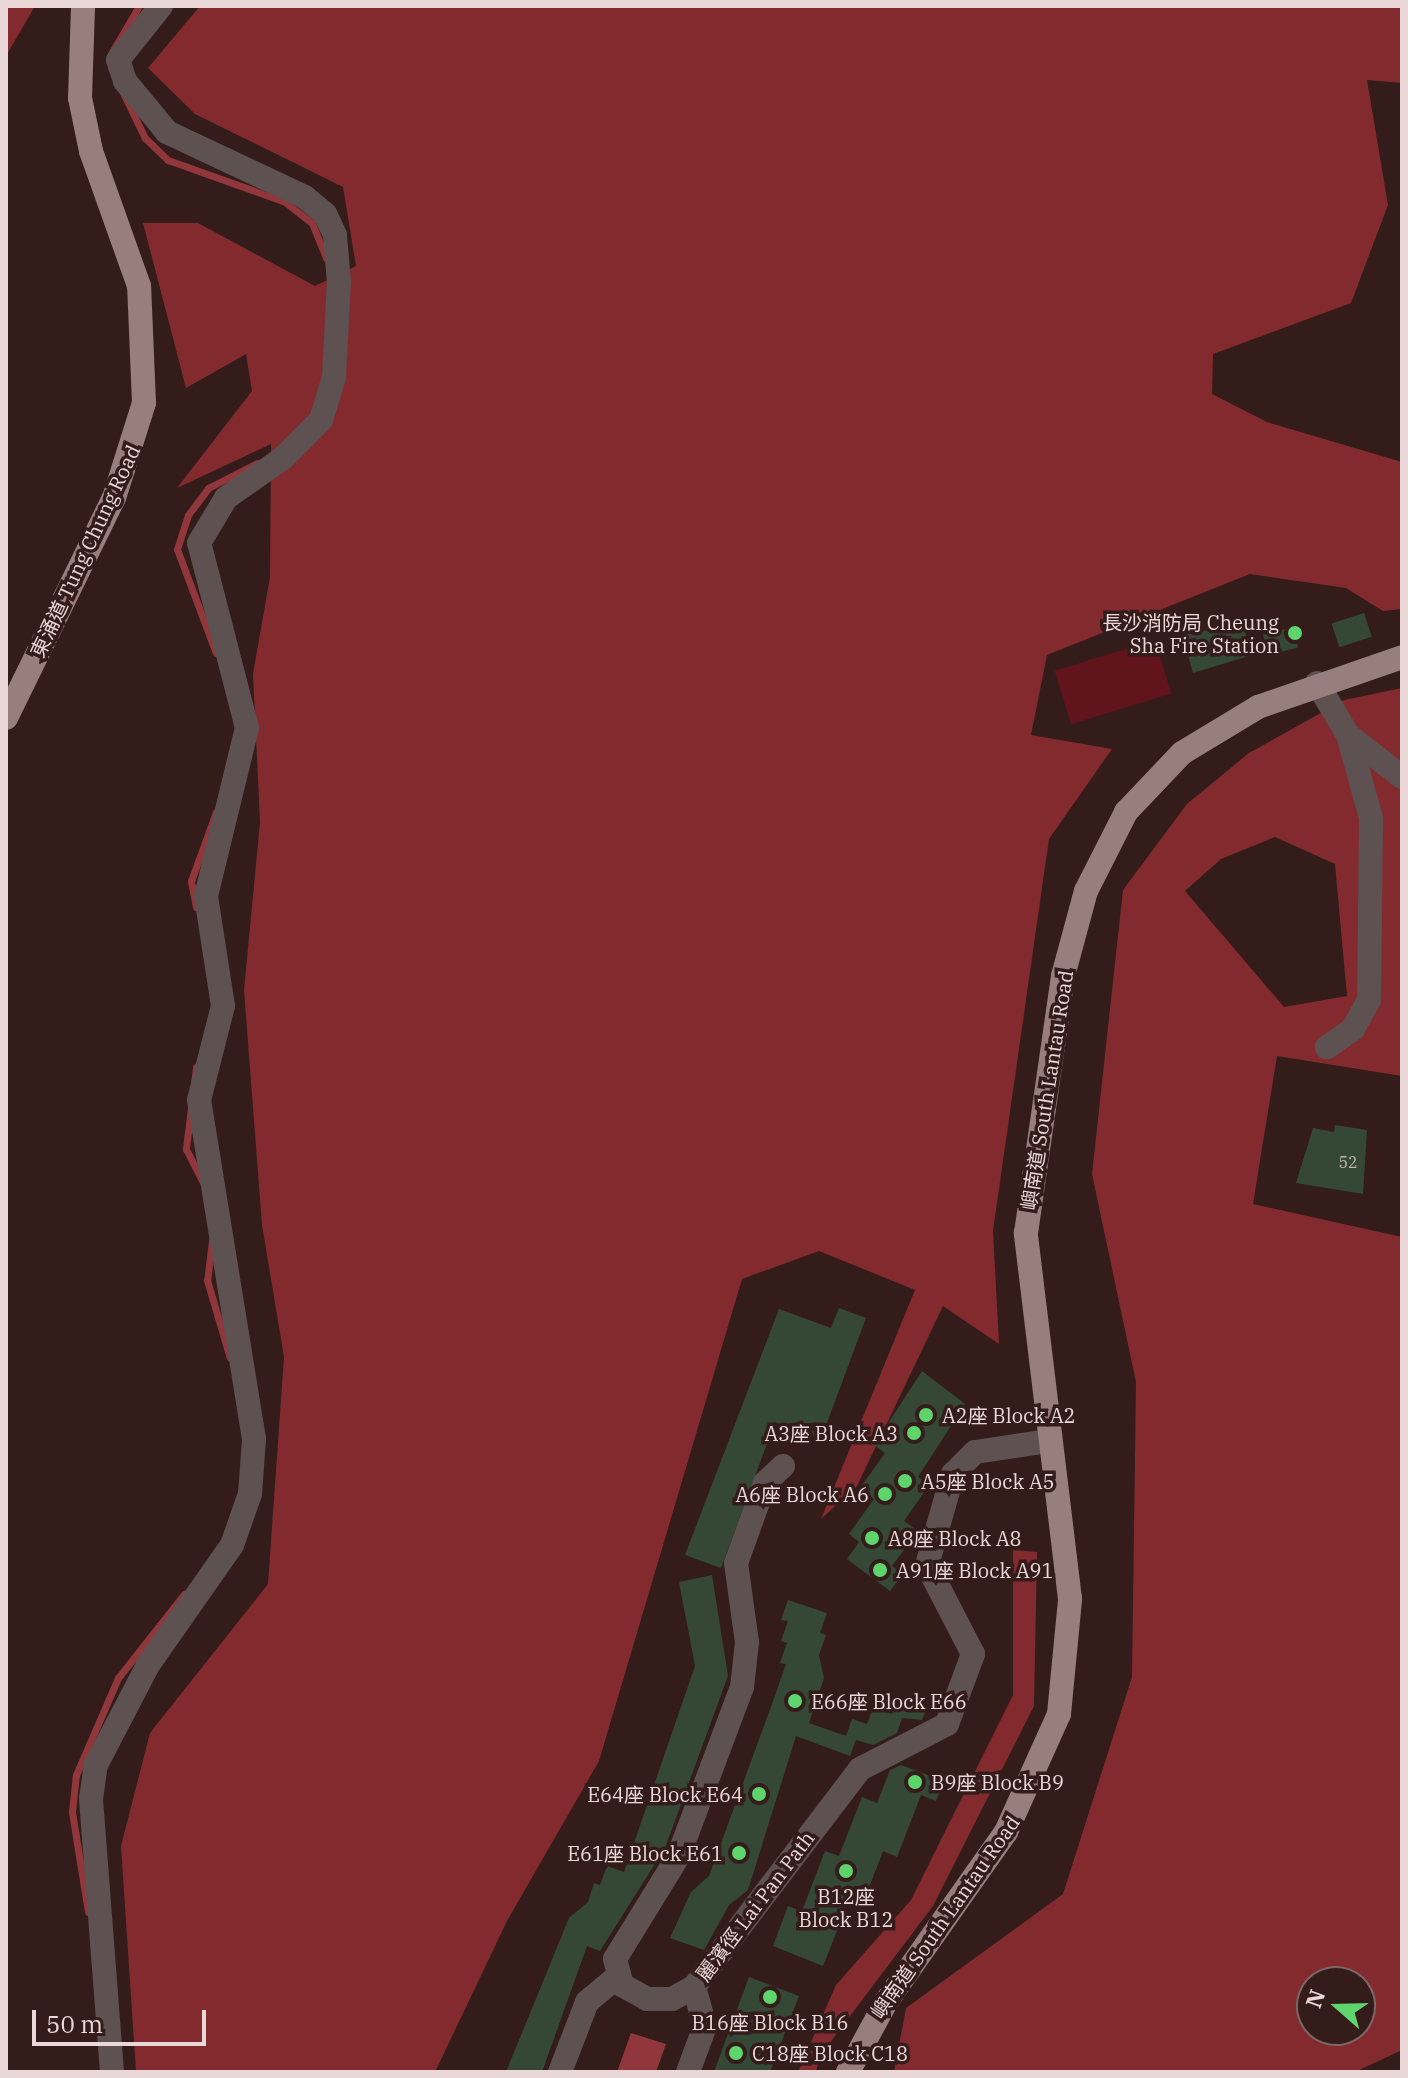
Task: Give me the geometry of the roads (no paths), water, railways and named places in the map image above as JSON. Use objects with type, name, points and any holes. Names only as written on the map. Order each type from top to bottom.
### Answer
[{"type":"main road","name":"東涌道 Tung Chung Road","points":[[6,718],[126,470],[144,403],[146,333],[133,263],[99,177],[80,98],[83,6]]},
{"type":"main road","name":"嶼南道 South Lantau Road","points":[[848,2072],[886,2002],[1006,1832],[1050,1744],[1066,1672],[1070,1599],[1029,1303],[1028,1192],[1082,902],[1114,831],[1158,774],[1222,725],[1317,683],[1402,657]]},
{"type":"lane","points":[[112,2072],[91,1799],[96,1765],[148,1665],[232,1545],[250,1494],[254,1439],[199,1100],[223,1006],[206,896],[247,728],[199,543],[226,498],[283,458],[321,420],[334,377],[339,282],[335,235],[325,214],[305,197],[167,132],[125,81],[118,60],[161,6]]},
{"type":"lane","points":[[1317,683],[1348,735],[1371,818],[1372,984],[1353,1029],[1327,1047]]},
{"type":"lane","points":[[1348,735],[1402,777]]},
{"type":"lane","name":"麗濱徑 Lai Pan Path","points":[[617,1977],[647,1999],[672,1999],[694,1987],[849,1780],[872,1760],[947,1724],[973,1654],[927,1565],[953,1474],[975,1452],[1049,1441]]},
{"type":"lane","points":[[560,2072],[587,2002],[617,1977],[618,1950],[668,1879],[742,1687],[747,1642],[736,1563],[765,1483],[783,1466]]},
{"type":"lane","points":[[688,2072],[705,2026],[694,1987]]},
{"type":"waterway","points":[[112,52],[139,6]]},
{"type":"waterway","points":[[111,68],[145,138],[168,160],[285,202],[312,223],[326,258]]},
{"type":"waterway","points":[[216,653],[177,549],[188,515],[208,488],[257,463]]},
{"type":"waterway","points":[[196,907],[191,881],[216,812]]},
{"type":"waterway","points":[[196,1067],[186,1149],[202,1181]]},
{"type":"waterway","points":[[212,1241],[207,1280],[230,1358]]},
{"type":"waterway","points":[[88,1912],[72,1812],[76,1775],[118,1678],[184,1594]]},
{"type":"place","name":"長沙消防局 Cheung Sha Fire Station","points":[[1295,633]]},
{"type":"place","name":"A2座 Block A2","points":[[926,1415]]},
{"type":"place","name":"A3座 Block A3","points":[[914,1433]]},
{"type":"place","name":"A5座 Block A5","points":[[905,1481]]},
{"type":"place","name":"A6座 Block A6","points":[[885,1494]]},
{"type":"place","name":"A8座 Block A8","points":[[872,1538]]},
{"type":"place","name":"A91座 Block A91","points":[[880,1570]]},
{"type":"place","name":"E66座 Block E66","points":[[795,1701]]},
{"type":"place","name":"B9座 Block B9","points":[[915,1782]]},
{"type":"place","name":"E64座 Block E64","points":[[759,1794]]},
{"type":"place","name":"E61座 Block E61","points":[[739,1853]]},
{"type":"place","name":"B12座 Block B12","points":[[846,1871]]},
{"type":"place","name":"B16座 Block B16","points":[[770,1997]]},
{"type":"place","name":"C18座 Block C18","points":[[736,2053]]}]
